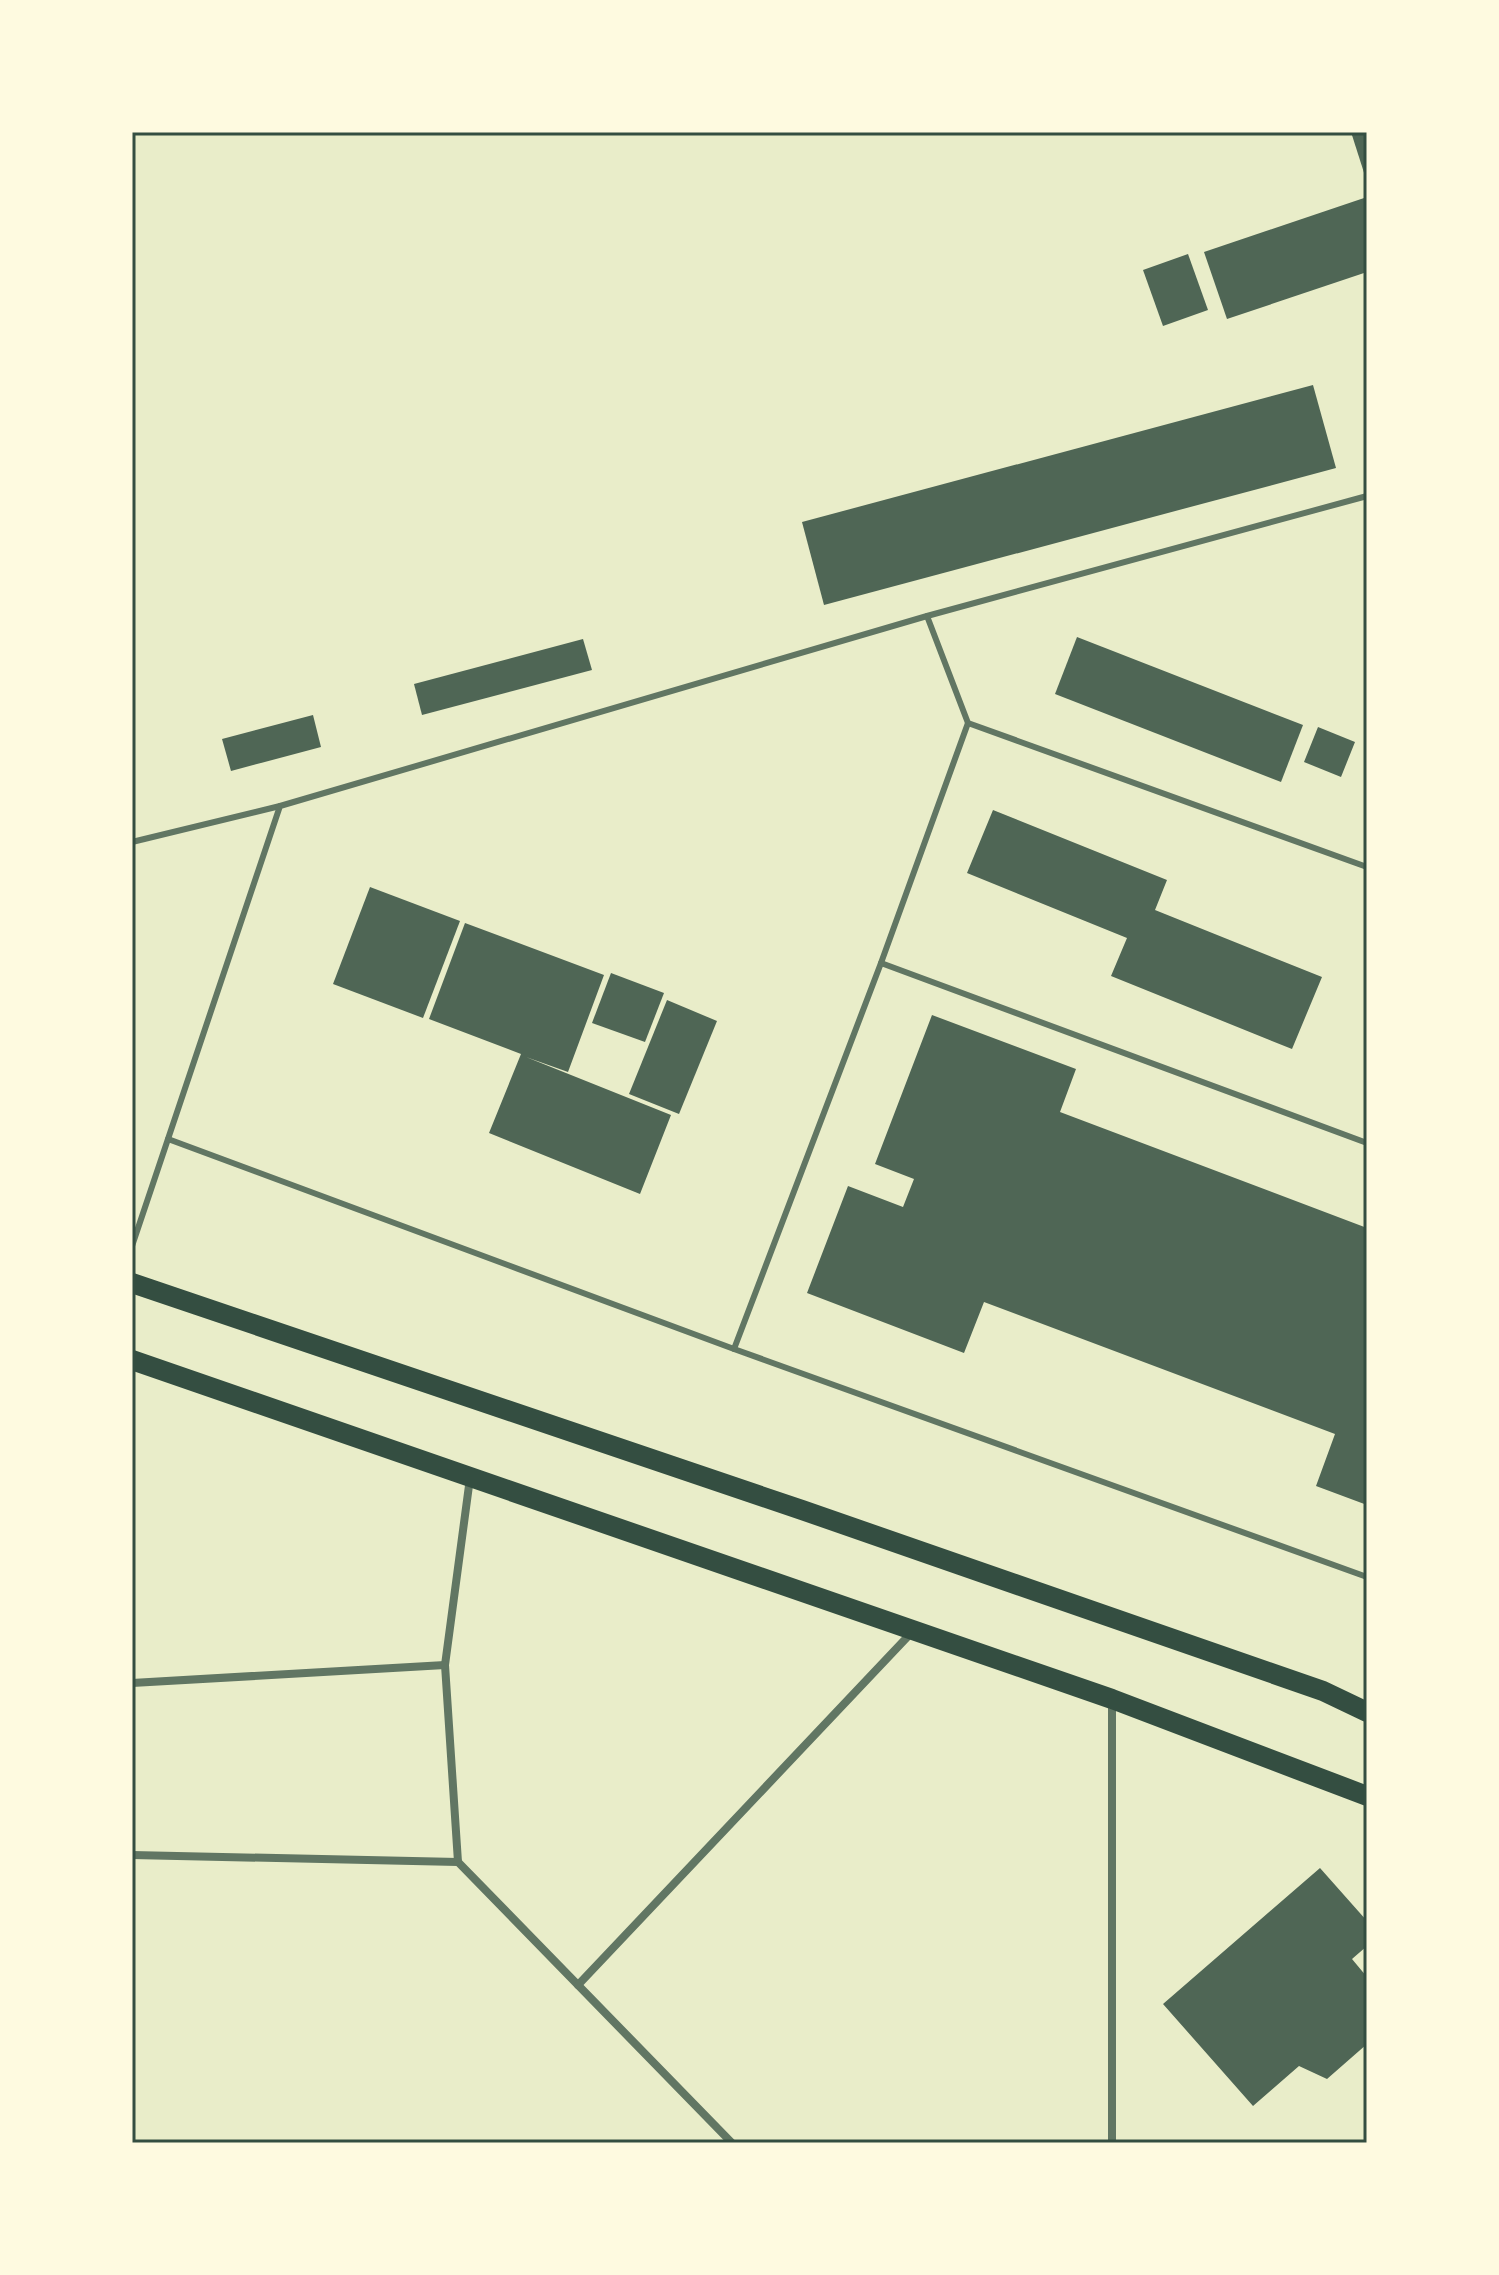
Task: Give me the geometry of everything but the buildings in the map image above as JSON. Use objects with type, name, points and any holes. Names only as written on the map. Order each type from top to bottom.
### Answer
[{"type":"main road","points":[[132,1283],[802,1510],[1323,1691],[1367,1712]]},
{"type":"main road","points":[[132,1360],[1112,1699],[1367,1796]]},
{"type":"street","points":[[470,1477],[445,1665],[458,1862],[732,2143]]},
{"type":"street","points":[[578,1985],[914,1631]]},
{"type":"street","points":[[132,1683],[445,1665]]},
{"type":"street","points":[[1112,1699],[1112,2143]]},
{"type":"street","points":[[132,1855],[458,1862]]},
{"type":"lane","points":[[132,842],[280,806],[927,616],[1367,496]]},
{"type":"lane","points":[[734,1349],[881,963],[968,723],[927,616]]},
{"type":"lane","points":[[968,723],[1367,867]]},
{"type":"lane","points":[[132,1246],[280,806]]},
{"type":"lane","points":[[881,963],[1367,1143]]},
{"type":"lane","points":[[168,1139],[734,1349],[1367,1577]]}]
